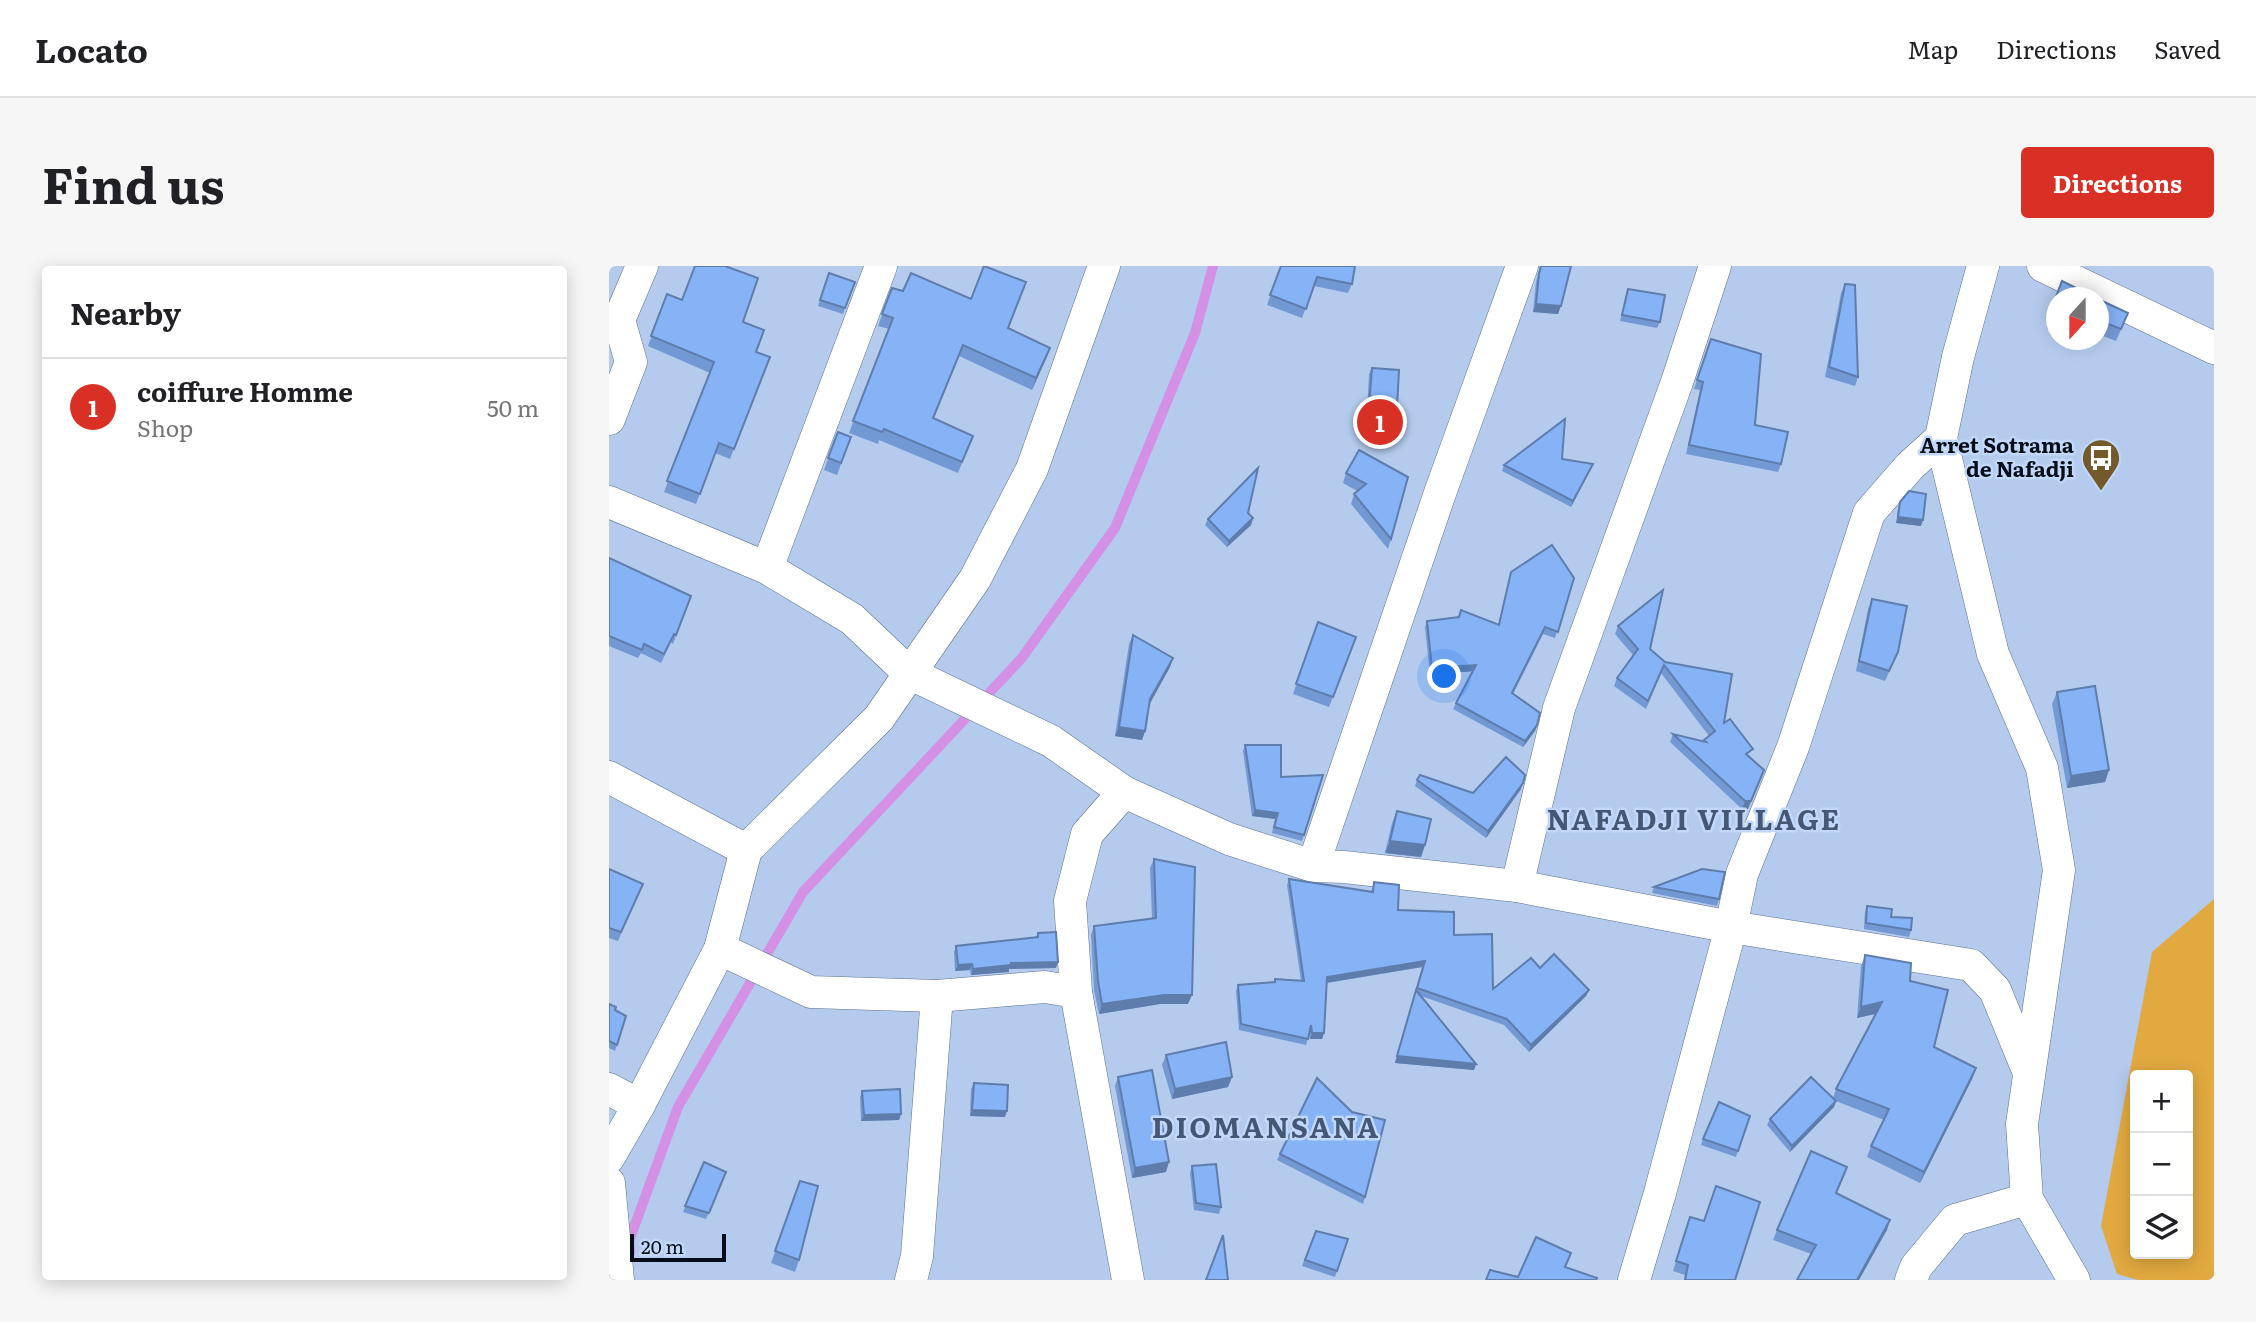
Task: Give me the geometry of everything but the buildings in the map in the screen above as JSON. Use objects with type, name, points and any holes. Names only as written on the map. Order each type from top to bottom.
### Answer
[{"type":"street","points":[[609,419],[631,362],[619,320],[642,266]]},
{"type":"street","points":[[767,568],[881,266]]},
{"type":"street","points":[[609,1157],[720,949],[747,850],[879,718],[975,579],[1032,469],[1104,266]]},
{"type":"street","points":[[1313,866],[1440,493],[1522,266]]},
{"type":"street","points":[[1517,886],[1559,708],[1677,382],[1715,266]]},
{"type":"street","points":[[1983,266],[1958,357],[1941,438],[1993,654],[2042,768],[2059,870],[2022,1124],[2027,1199],[2071,1279]]},
{"type":"street","points":[[2043,266],[2214,348]]},
{"type":"street","points":[[1634,1280],[1731,927],[1742,874],[1793,747],[1869,513],[1910,466],[1941,438]]},
{"type":"street","points":[[609,502],[767,568],[852,620],[909,673],[1051,741],[1124,792],[1229,839],[1313,866],[1345,867],[1517,886],[1731,927],[1971,965],[1995,990],[2029,1073]]},
{"type":"street","points":[[609,777],[747,850]]},
{"type":"street","points":[[1124,792],[1087,834],[1070,901],[1076,992],[1128,1280]]},
{"type":"street","points":[[720,949],[811,992],[937,996],[1045,986],[1076,992]]},
{"type":"street","points":[[911,1280],[917,1256],[937,996]]},
{"type":"street","points":[[609,1089],[639,1105]]},
{"type":"street","points":[[609,1183],[618,1280]]},
{"type":"street","points":[[1911,1280],[1916,1267],[1955,1220],[2027,1199]]},
{"type":"shaded area","points":[[2214,899],[2214,1280],[2138,1280],[2117,1274],[2101,1226],[2130,1070],[2130,1259],[2193,1259],[2193,1070],[2130,1070],[2152,952]]},
{"type":"waterway","points":[[630,1252],[629,1241],[678,1107],[803,892],[1021,659],[1115,528],[1195,333],[1213,266]]},
{"type":"place","name":"coiffure Homme","points":[[1380,422]]},
{"type":"place","name":"Arret Sotrama de Nafadji","points":[[2101,492]]},
{"type":"district","name":"NAFADJI VILLAGE","points":[[1694,820]]},
{"type":"district","name":"DIOMANSANA","points":[[1266,1128]]}]
